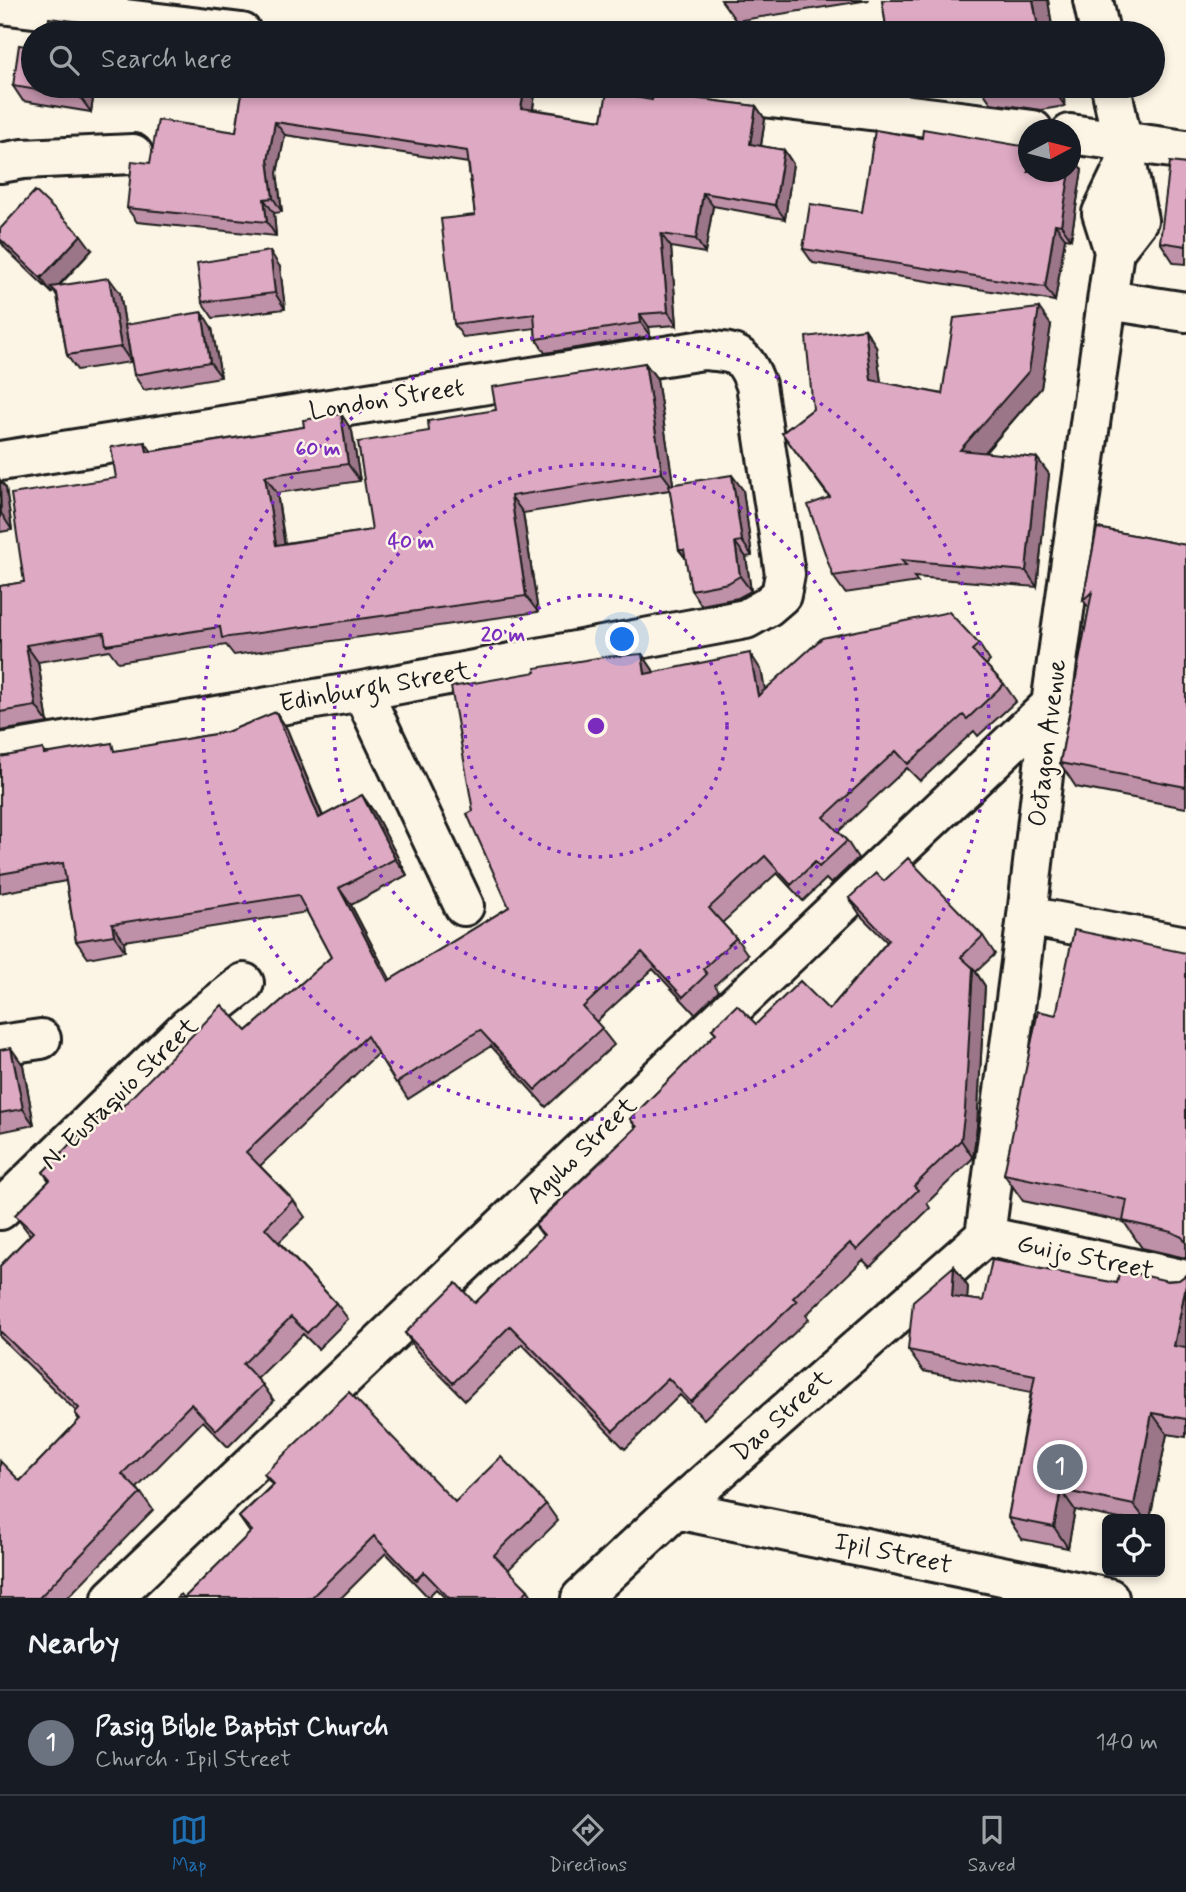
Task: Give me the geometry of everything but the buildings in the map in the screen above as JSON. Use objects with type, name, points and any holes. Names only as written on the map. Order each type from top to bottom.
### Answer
[{"type":"street","points":[[1093,0],[1097,21]]},
{"type":"street","points":[[0,4],[142,21]]},
{"type":"street","points":[[771,98],[1018,128]]},
{"type":"street","points":[[1113,98],[1124,152]]},
{"type":"street","points":[[1081,138],[1124,152],[1186,150]]},
{"type":"street","name":"Octagon Avenue","points":[[985,1236],[1027,916],[1051,705],[1114,251],[1102,213],[1124,152]]},
{"type":"street","points":[[0,163],[23,159],[134,155]]},
{"type":"street","points":[[1108,300],[1186,312]]},
{"type":"street","name":"London Street","points":[[0,461],[703,350],[733,352]]},
{"type":"street","name":"Edinburgh Street","points":[[0,753],[362,691],[746,619],[781,595],[785,574],[755,385],[749,366],[733,352]]},
{"type":"street","points":[[362,691],[464,906]]},
{"type":"street","name":"Aguho Street","points":[[112,1598],[1051,705]]},
{"type":"street","points":[[1027,916],[1186,946]]},
{"type":"street","name":"N. Eustaquio Street","points":[[0,1210],[187,1028],[244,983]]},
{"type":"street","points":[[0,1045],[41,1039]]},
{"type":"street","name":"Guijo Street","points":[[985,1236],[1186,1280]]},
{"type":"street","name":"Dao Street","points":[[581,1598],[676,1509],[985,1236]]},
{"type":"street","name":"Ipil Street","points":[[676,1509],[1109,1598]]},
{"type":"place","name":"Pasig Bible Baptist Church","points":[[1060,1467]]}]
